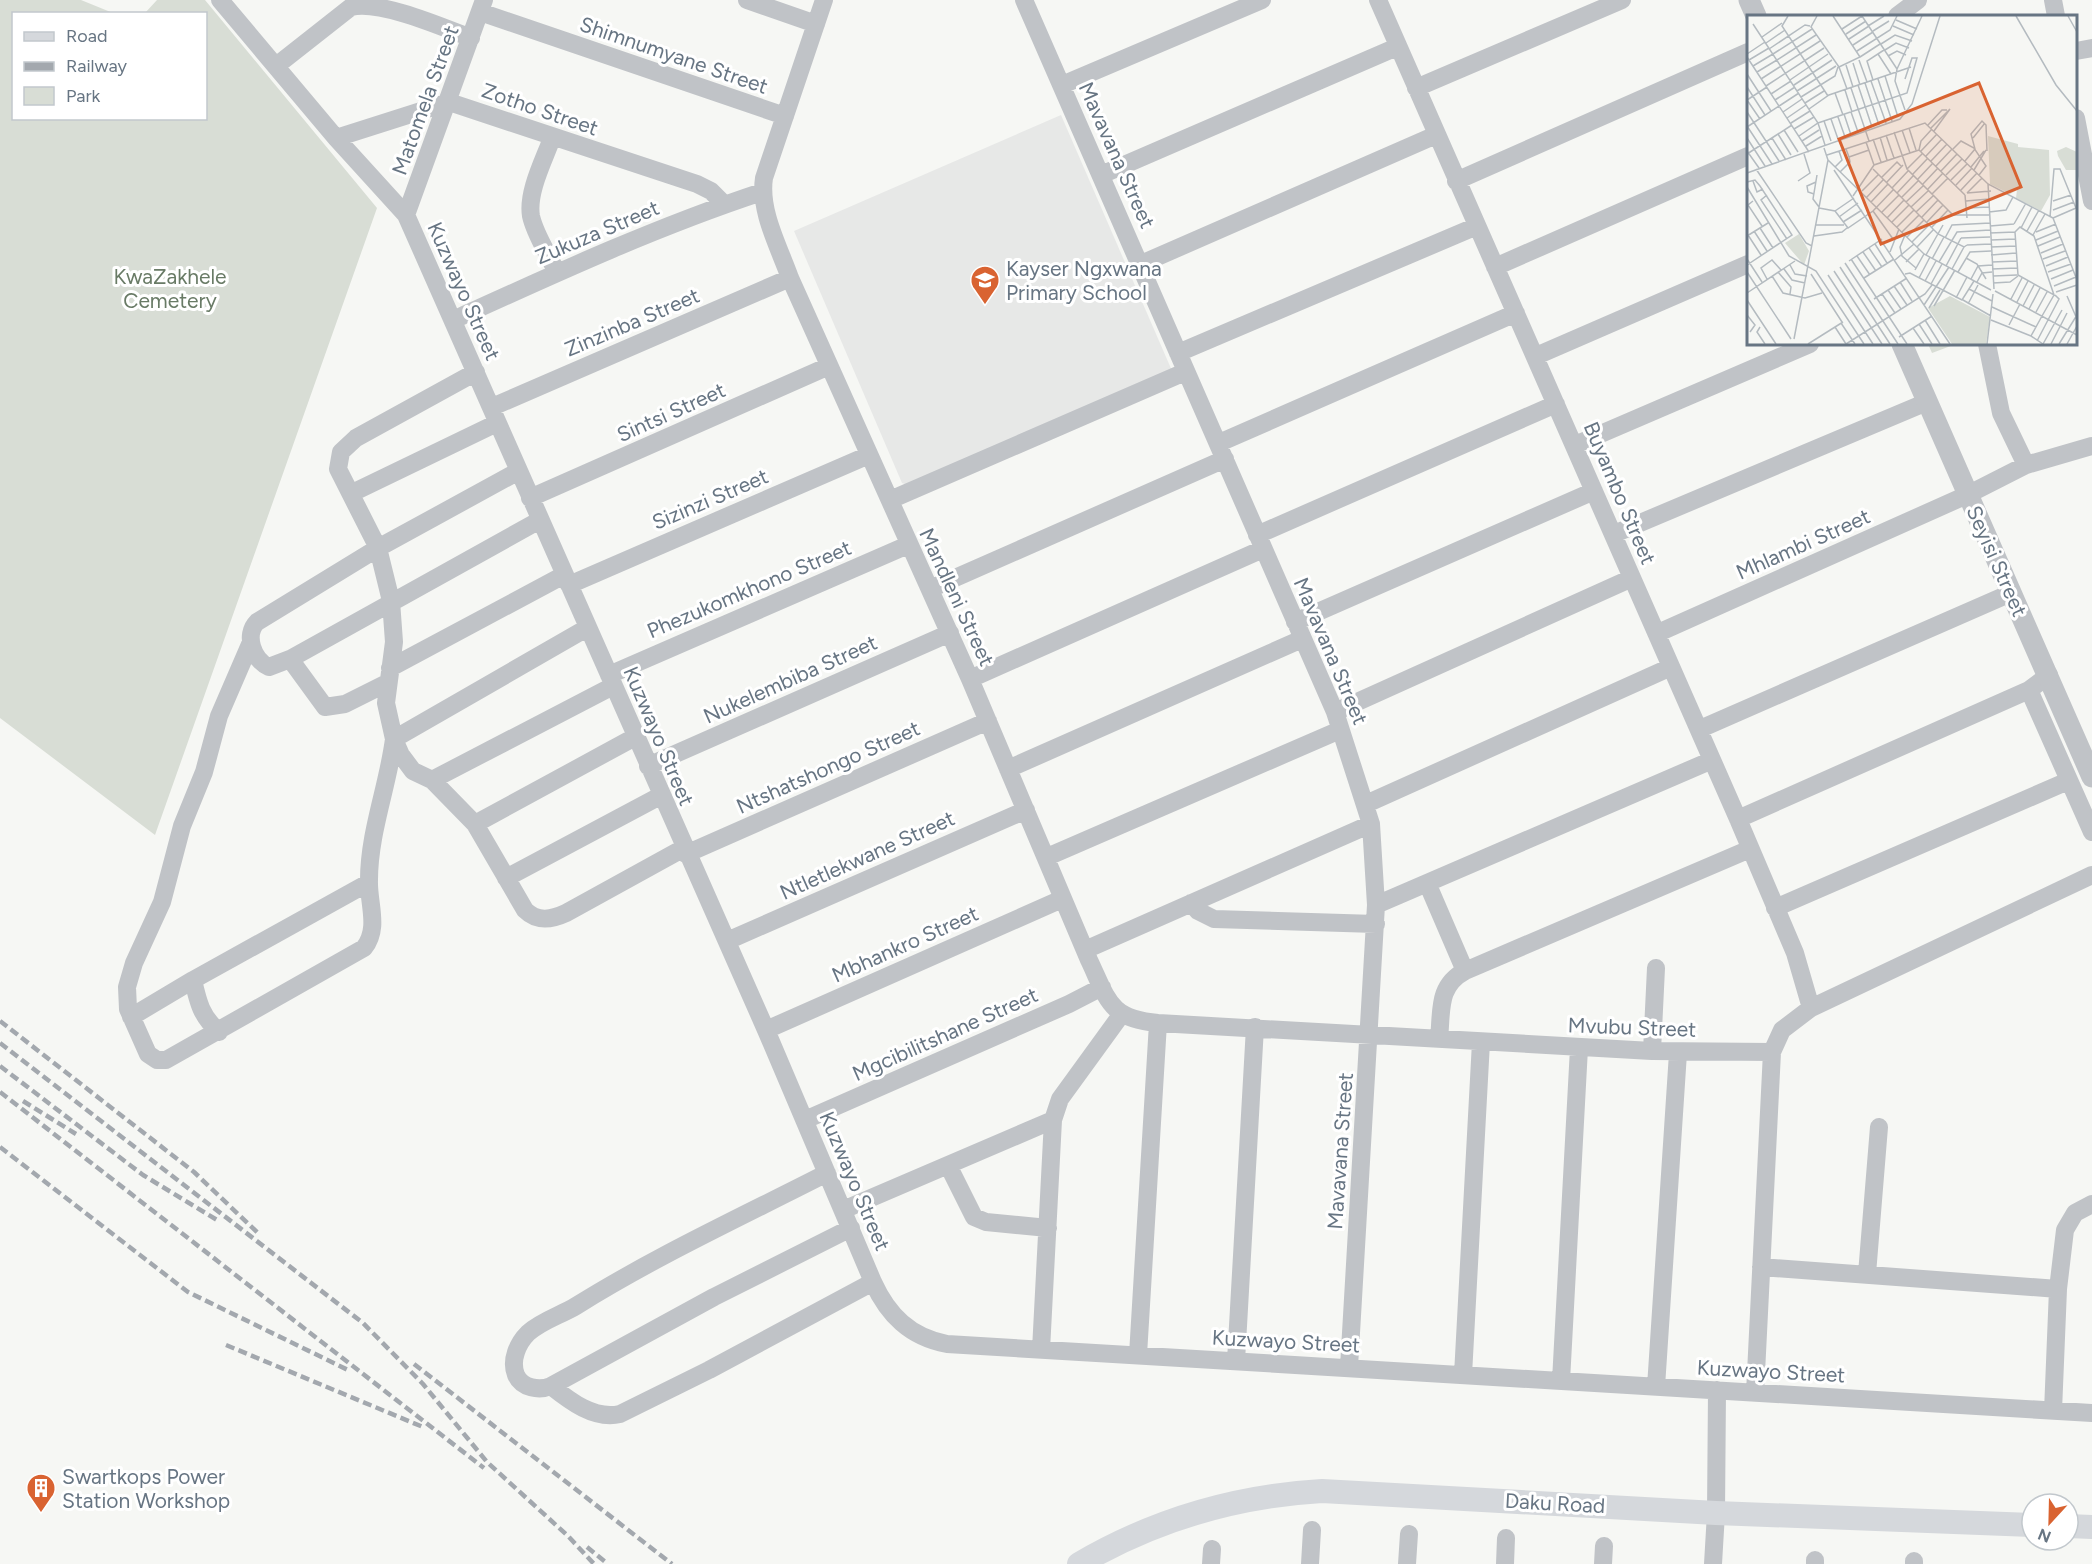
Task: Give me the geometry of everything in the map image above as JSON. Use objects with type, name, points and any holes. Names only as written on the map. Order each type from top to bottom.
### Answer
[{"type":"main road","name":"Daku Road","points":[[1084,1561],[1181,1516],[1205,1509],[1300,1492],[1354,1491],[1716,1513],[2020,1525]]},
{"type":"street","name":"Kuzwayo Street","points":[[220,0],[336,138],[406,215],[660,796],[766,1030],[873,1282],[880,1297],[897,1319],[924,1338],[947,1344],[2092,1413]]},
{"type":"street","points":[[747,0],[816,24]]},
{"type":"street","points":[[762,192],[824,0]]},
{"type":"street","name":"Mavavana Street","points":[[1024,0],[1335,712],[1371,824],[1376,924],[1349,1367]]},
{"type":"street","points":[[1062,85],[1262,0]]},
{"type":"street","name":"Buyambo Street","points":[[1378,0],[1700,729],[1710,761],[1738,819],[1795,953],[1811,1008]]},
{"type":"street","points":[[1416,88],[1623,0]]},
{"type":"street","points":[[1749,0],[1756,15]]},
{"type":"street","points":[[2053,0],[2056,15]]},
{"type":"street","points":[[276,66],[351,7],[362,2],[391,8],[471,38]]},
{"type":"street","name":"Matomela Street","points":[[406,215],[482,6]]},
{"type":"street","name":"Shimnumyane Street","points":[[482,6],[785,116]]},
{"type":"street","points":[[1899,15],[1919,6]]},
{"type":"street","points":[[1101,175],[1397,47]]},
{"type":"street","points":[[2077,51],[2092,48]]},
{"type":"street","points":[[1456,181],[1747,53]]},
{"type":"street","name":"Zotho Street","points":[[336,138],[449,102],[552,138],[697,184],[707,188],[724,204]]},
{"type":"street","points":[[2077,123],[2092,201]]},
{"type":"street","points":[[1141,264],[1436,135]]},
{"type":"street","points":[[552,138],[534,190],[531,211],[533,222],[557,273]]},
{"type":"street","points":[[1495,267],[1747,157]]},
{"type":"street","name":"Zukuza Street","points":[[453,320],[557,273],[724,204],[762,192]]},
{"type":"street","name":"Mandleni Street","points":[[762,192],[789,278],[890,500],[908,545],[950,633],[1047,857],[1084,951],[1102,987],[1121,1015]]},
{"type":"street","points":[[1178,353],[1477,226]]},
{"type":"street","points":[[1536,356],[1747,265]]},
{"type":"street","name":"Zinzinba Street","points":[[352,494],[494,415],[789,278]]},
{"type":"street","points":[[930,589],[1516,313]]},
{"type":"street","points":[[1575,445],[1808,345]]},
{"type":"street","name":"Seyisi Street","points":[[1902,345],[2092,777]]},
{"type":"street","points":[[1987,345],[2001,413],[2026,465]]},
{"type":"street","name":"Sintsi Street","points":[[530,498],[830,366]]},
{"type":"street","points":[[476,372],[346,446],[337,462],[338,469],[378,548],[391,601],[394,642],[386,704],[394,739],[388,777],[372,844],[369,883],[372,926],[364,948],[219,1032],[166,1060],[157,1060],[148,1054],[131,1017],[126,994],[130,975],[162,902],[182,826],[204,771],[219,716],[256,622],[378,548],[517,472]]},
{"type":"street","points":[[890,500],[1185,372]]},
{"type":"street","points":[[1614,534],[1927,402]]},
{"type":"street","points":[[970,679],[1556,404]]},
{"type":"street","name":"Mhlambi Street","points":[[1658,633],[1967,495],[2026,465],[2092,446]]},
{"type":"street","name":"Sizinzi Street","points":[[290,659],[325,707],[345,704],[388,676],[566,580],[869,455]]},
{"type":"street","points":[[1008,770],[1594,491]]},
{"type":"street","points":[[250,642],[255,653],[266,666],[272,667],[540,520]]},
{"type":"street","name":"Phezukomkhono Street","points":[[432,780],[611,680],[908,545]]},
{"type":"street","points":[[1335,712],[1632,578]]},
{"type":"street","points":[[1700,729],[2011,593]]},
{"type":"street","points":[[394,739],[587,628]]},
{"type":"street","name":"Nukelembiba Street","points":[[648,766],[950,633]]},
{"type":"street","points":[[1366,804],[1671,667]]},
{"type":"street","points":[[1738,819],[2029,690],[2049,675]]},
{"type":"street","points":[[2029,690],[2092,832]]},
{"type":"street","name":"Ntshatshongo Street","points":[[394,739],[401,755],[413,771],[432,780],[476,824],[525,910],[536,918],[549,919],[566,913],[685,851],[988,721]]},
{"type":"street","points":[[1047,857],[1340,730]]},
{"type":"street","points":[[476,824],[635,737]]},
{"type":"street","points":[[1376,905],[1428,885],[1710,761]]},
{"type":"street","points":[[1775,908],[2068,781]]},
{"type":"street","points":[[506,878],[660,796]]},
{"type":"street","name":"Ntletlekwane Street","points":[[727,941],[1026,810]]},
{"type":"street","points":[[1084,951],[1371,824]]},
{"type":"street","points":[[1439,1039],[1444,991],[1449,982],[1465,971],[1750,849]]},
{"type":"street","points":[[1755,1393],[1772,1052],[1782,1030],[1811,1008],[2092,875]]},
{"type":"street","points":[[131,1017],[193,980],[369,883]]},
{"type":"street","points":[[1428,885],[1465,971]]},
{"type":"street","name":"Mbhankro Street","points":[[766,1030],[1062,899]]},
{"type":"street","points":[[1191,903],[1204,915],[1214,919],[1376,924]]},
{"type":"street","points":[[1652,1052],[1656,968]]},
{"type":"street","points":[[193,980],[199,1007],[204,1017],[219,1032]]},
{"type":"street","name":"Mgcibilitshane Street","points":[[805,1120],[1069,1004],[1102,987]]},
{"type":"street","points":[[1041,1350],[1053,1120],[1060,1099],[1121,1015]]},
{"type":"street","name":"Mvubu Street","points":[[1121,1015],[1140,1022],[1255,1027],[1579,1048],[1678,1053],[1772,1052]]},
{"type":"street","points":[[1138,1355],[1158,1023]]},
{"type":"street","points":[[1236,1361],[1255,1027]]},
{"type":"street","points":[[1463,1375],[1481,1042]]},
{"type":"street","points":[[1561,1381],[1579,1048]]},
{"type":"street","points":[[1656,1387],[1678,1053]]},
{"type":"street","points":[[843,1210],[1053,1120]]},
{"type":"street","points":[[1867,1274],[1879,1127]]},
{"type":"street","points":[[948,1165],[974,1217],[986,1222],[1048,1228]]},
{"type":"street","points":[[827,1173],[610,1284],[530,1331],[518,1347],[514,1363],[516,1375],[521,1382],[538,1389],[551,1386],[714,1297],[851,1228]]},
{"type":"street","points":[[2053,1410],[2058,1289],[2065,1230],[2075,1213],[2092,1204]]},
{"type":"street","points":[[1761,1267],[2058,1289]]},
{"type":"street","points":[[551,1386],[585,1409],[606,1415],[620,1414],[709,1370],[873,1282]]},
{"type":"street","points":[[1713,1564],[1716,1513],[1717,1390]]},
{"type":"street","points":[[1310,1564],[1312,1530]]},
{"type":"street","points":[[1407,1564],[1409,1534]]},
{"type":"street","points":[[1505,1564],[1506,1538]]},
{"type":"shaded area","name":"Kayser Ngxwana Primary School","points":[[1061,115],[1176,380],[919,489],[902,483],[794,231]]},
{"type":"green space","name":"KwaZakhele Cemetery","points":[[0,0],[81,0],[111,12],[12,12],[12,120],[207,120],[207,12],[146,12],[157,0],[205,0],[377,208],[155,835],[0,718]]},
{"type":"green space","points":[[1928,345],[1953,345],[1932,353]]},
{"type":"railway","points":[[0,1021],[194,1172],[259,1234]]},
{"type":"railway","points":[[0,1043],[363,1323],[423,1384],[487,1462],[568,1536],[594,1564]]},
{"type":"railway","points":[[0,1066],[143,1175],[217,1220]]},
{"type":"railway","points":[[0,1092],[484,1468]]},
{"type":"railway","points":[[23,1101],[76,1134]]},
{"type":"railway","points":[[0,1147],[188,1292],[348,1370]]},
{"type":"railway","points":[[226,1345],[423,1427]]},
{"type":"railway","points":[[414,1364],[672,1564]]},
{"type":"railway","points":[[587,1547],[608,1564]]},
{"type":"place","name":"Kayser Ngxwana Primary School","points":[[985,306]]},
{"type":"place","name":"Swartkops Power Station Workshop","points":[[41,1514]]}]
